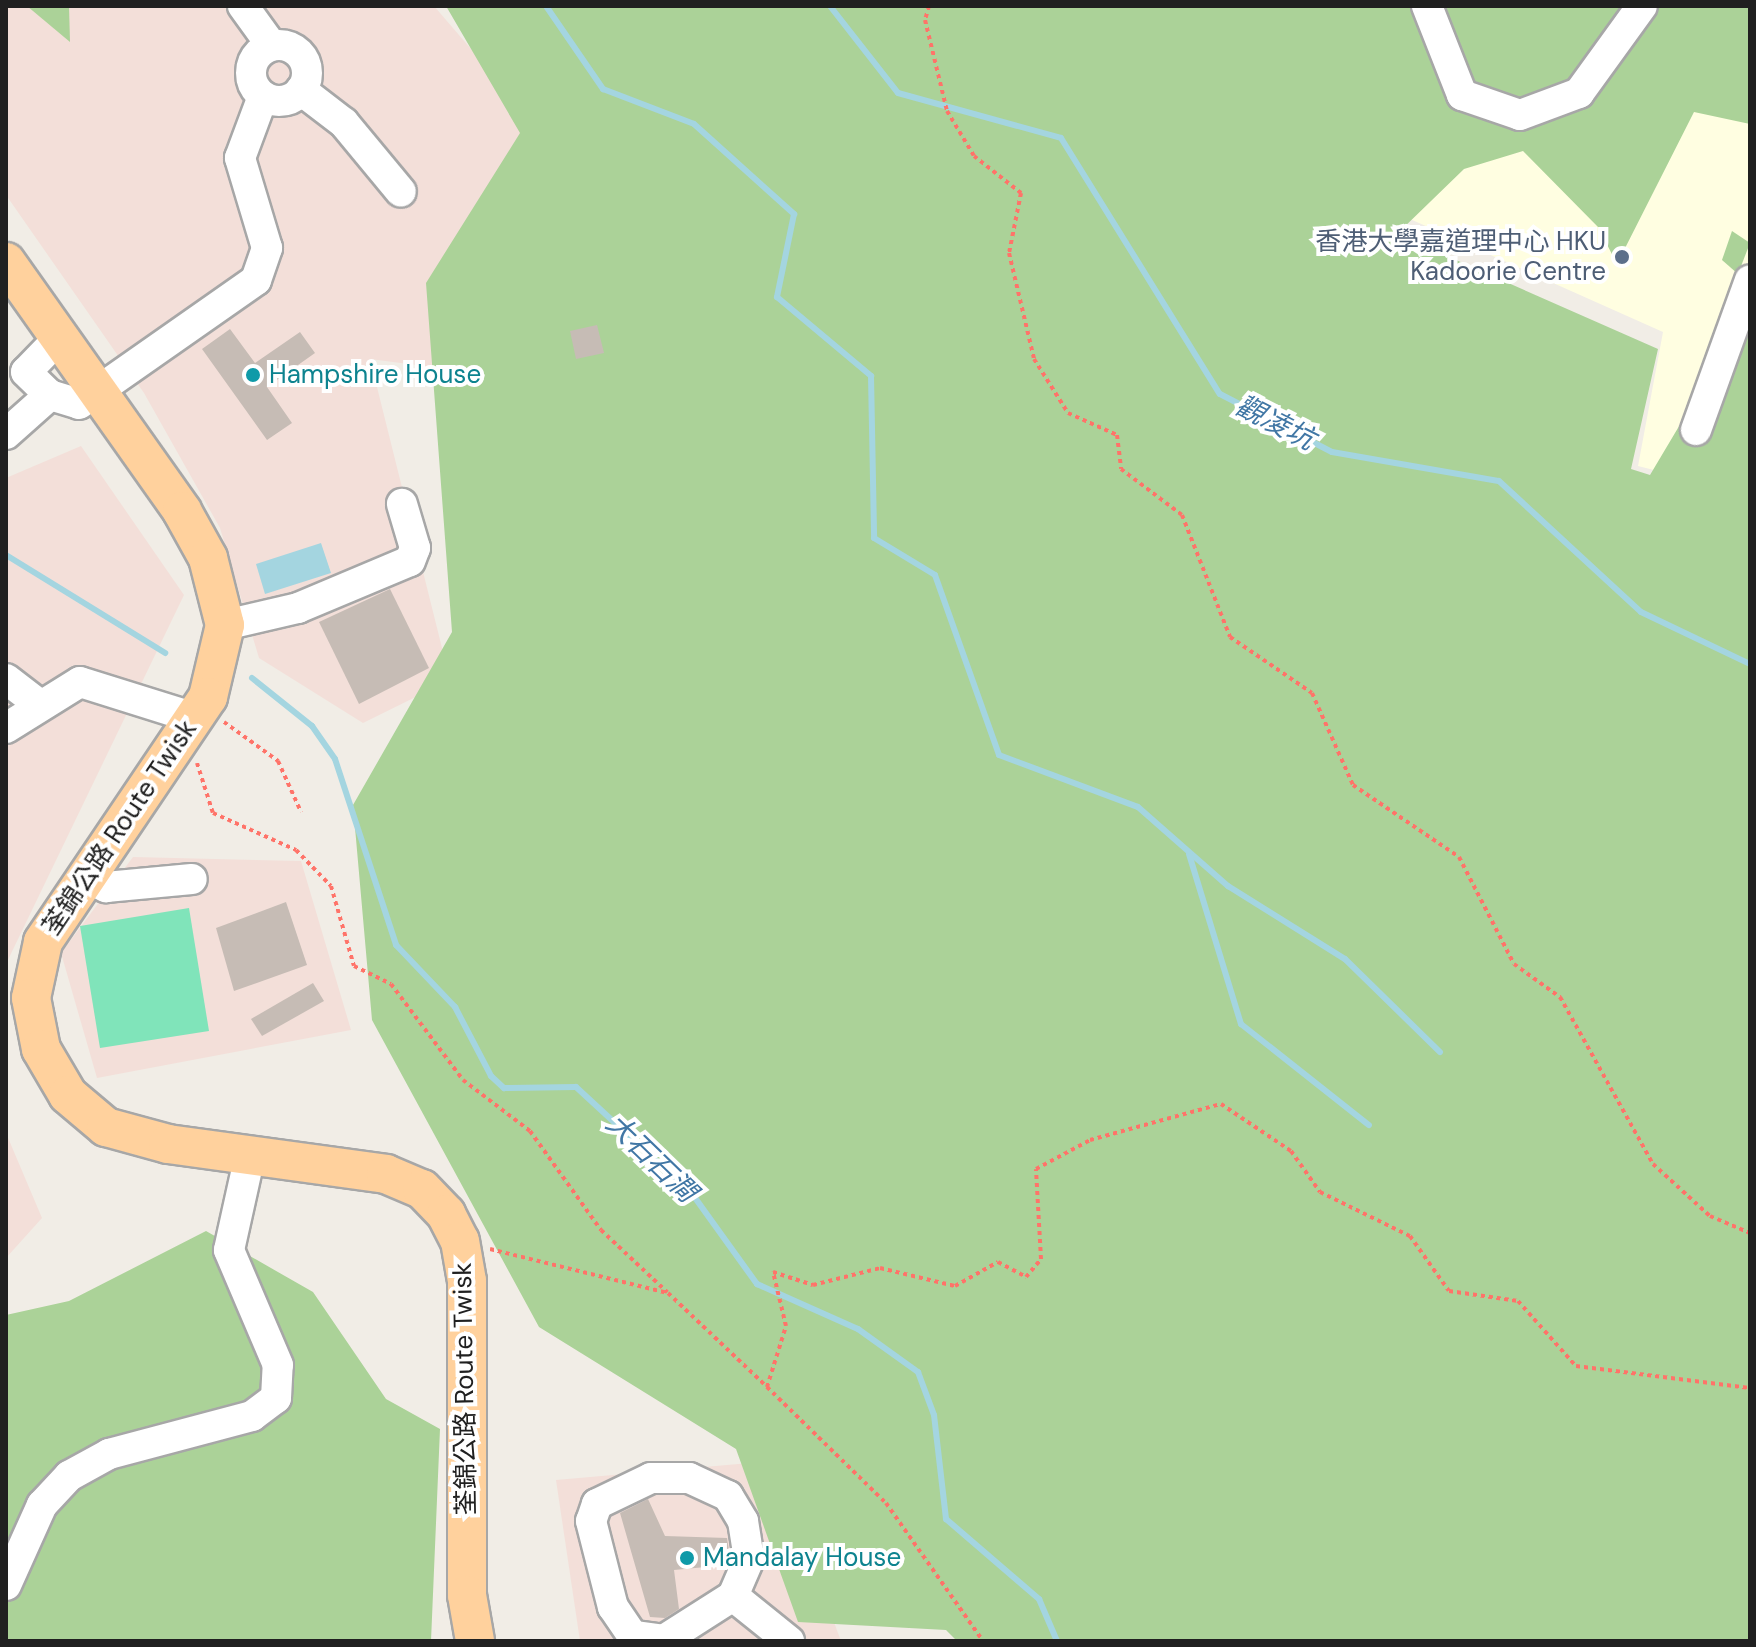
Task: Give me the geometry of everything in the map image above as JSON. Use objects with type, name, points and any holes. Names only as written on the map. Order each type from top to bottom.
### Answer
[{"type":"main road","points":[[6,262],[202,546],[225,625]]},
{"type":"main road","name":"荃錦公路 Route Twisk","points":[[225,625],[194,719],[49,930],[34,970],[32,1012],[48,1065],[78,1105],[106,1127],[250,1155],[401,1179],[431,1197],[460,1241],[467,1294],[467,1595],[475,1641]]},
{"type":"lane","points":[[243,6],[272,46],[302,58],[301,90]]},
{"type":"lane","points":[[1427,6],[1462,95],[1520,115],[1579,93],[1642,6]]},
{"type":"lane","points":[[59,338],[26,372],[50,395],[79,404],[263,271],[267,248],[240,158],[263,96],[251,69],[272,46]]},
{"type":"lane","points":[[263,96],[284,101],[301,90]]},
{"type":"lane","points":[[301,90],[344,123],[401,192]]},
{"type":"lane","points":[[1696,430],[1750,280]]},
{"type":"lane","points":[[6,434],[50,395]]},
{"type":"lane","points":[[225,625],[298,608],[410,561],[415,548],[402,504]]},
{"type":"lane","points":[[6,679],[40,705]]},
{"type":"lane","points":[[6,728],[80,682],[194,719]]},
{"type":"lane","points":[[84,876],[106,887],[192,879]]},
{"type":"lane","points":[[6,1585],[42,1505],[77,1471],[121,1451],[252,1416],[276,1398],[278,1365],[229,1250],[250,1155]]},
{"type":"lane","points":[[651,1478],[689,1478],[728,1496],[743,1521],[749,1559],[733,1596],[664,1640],[636,1638],[613,1607],[591,1521],[597,1504],[651,1478]]},
{"type":"lane","points":[[733,1596],[789,1641]]},
{"type":"path","points":[[929,6],[925,20],[947,111],[974,156],[1021,193],[1009,253],[1034,359],[1068,413],[1117,435],[1121,469],[1182,515],[1230,637],[1312,693],[1353,785],[1459,857],[1514,964],[1560,997],[1653,1164],[1710,1216],[1750,1233]]},
{"type":"path","points":[[194,719],[278,761],[301,812]]},
{"type":"path","points":[[194,719],[213,813],[296,850],[331,886],[354,966],[391,984],[463,1080],[530,1131],[601,1230],[886,1503],[983,1641]]},
{"type":"path","points":[[767,1387],[786,1326],[773,1272],[813,1285],[880,1268],[955,1286],[998,1262],[1026,1277],[1041,1259],[1036,1169],[1090,1140],[1221,1104],[1291,1151],[1320,1192],[1410,1236],[1449,1291],[1518,1301],[1576,1366],[1750,1388]]},
{"type":"path","points":[[460,1241],[668,1293]]},
{"type":"shaded area","points":[[6,6],[434,6],[559,151],[707,403],[370,359],[450,680],[363,723],[259,658],[220,528],[144,393],[6,195]]},
{"type":"shaded area","name":"香港大學嘉道理中心 HKU Kadoorie Centre","points":[[1750,6],[1750,388],[1709,484],[1638,466],[1663,332],[1325,181]]},
{"type":"shaded area","points":[[81,446],[184,595],[6,964],[6,478]]},
{"type":"shaded area","points":[[133,857],[301,861],[351,1030],[97,1078],[61,953]]},
{"type":"shaded area","points":[[6,1133],[42,1218],[6,1258]]},
{"type":"shaded area","points":[[774,1461],[841,1641],[580,1641],[556,1480]]},
{"type":"green space","points":[[27,6],[69,6],[70,42]]},
{"type":"green space","points":[[446,6],[1750,6],[1750,124],[1694,112],[1617,264],[1598,227],[1523,151],[1464,169],[1397,234],[1658,349],[1631,469],[1650,475],[1719,359],[1750,322],[1750,1641],[957,1641],[946,1630],[798,1622],[736,1449],[539,1327],[372,1020],[353,805],[452,632],[426,283],[520,133]]},
{"type":"green space","points":[[1732,231],[1750,243],[1738,274],[1722,260]]},
{"type":"green space","points":[[189,908],[209,1031],[100,1048],[80,926]]},
{"type":"green space","points":[[206,1231],[313,1292],[386,1399],[440,1429],[431,1641],[6,1641],[6,1315],[69,1301]]},
{"type":"water","points":[[321,543],[331,573],[265,594],[256,564]]},
{"type":"building","points":[[597,325],[604,353],[576,359],[570,331]]},
{"type":"building","name":"Hampshire House","points":[[230,329],[255,363],[300,332],[315,353],[267,387],[292,423],[267,440],[202,349]]},
{"type":"building","points":[[390,589],[429,668],[359,704],[319,622]]},
{"type":"building","points":[[286,902],[307,965],[234,991],[216,928]]},
{"type":"building","points":[[313,983],[324,1001],[262,1036],[251,1019]]},
{"type":"building","name":"Mandalay House","points":[[648,1499],[665,1536],[727,1538],[730,1557],[727,1565],[674,1570],[679,1609],[665,1618],[650,1617],[620,1513]]},
{"type":"waterway","points":[[546,6],[603,89],[694,124],[794,214],[777,297],[871,376],[874,538],[935,575],[999,755],[1138,807],[1228,886],[1345,959],[1440,1052]]},
{"type":"waterway","name":"觀凌坑","points":[[830,6],[898,93],[1061,138],[1220,394],[1332,452],[1499,481],[1641,612],[1750,664]]},
{"type":"waterway","points":[[6,555],[165,653]]},
{"type":"waterway","name":"大石石澗","points":[[252,678],[312,726],[335,759],[396,945],[455,1007],[491,1076],[504,1088],[576,1087],[693,1195],[757,1284],[858,1329],[918,1372],[934,1415],[946,1519],[1039,1599],[1057,1641]]},
{"type":"waterway","points":[[1189,854],[1241,1024],[1369,1125]]},
{"type":"place","name":"香港大學嘉道理中心 HKU Kadoorie Centre","points":[[1622,257]]},
{"type":"place","name":"Hampshire House","points":[[253,375]]},
{"type":"place","name":"Mandalay House","points":[[687,1558]]}]
